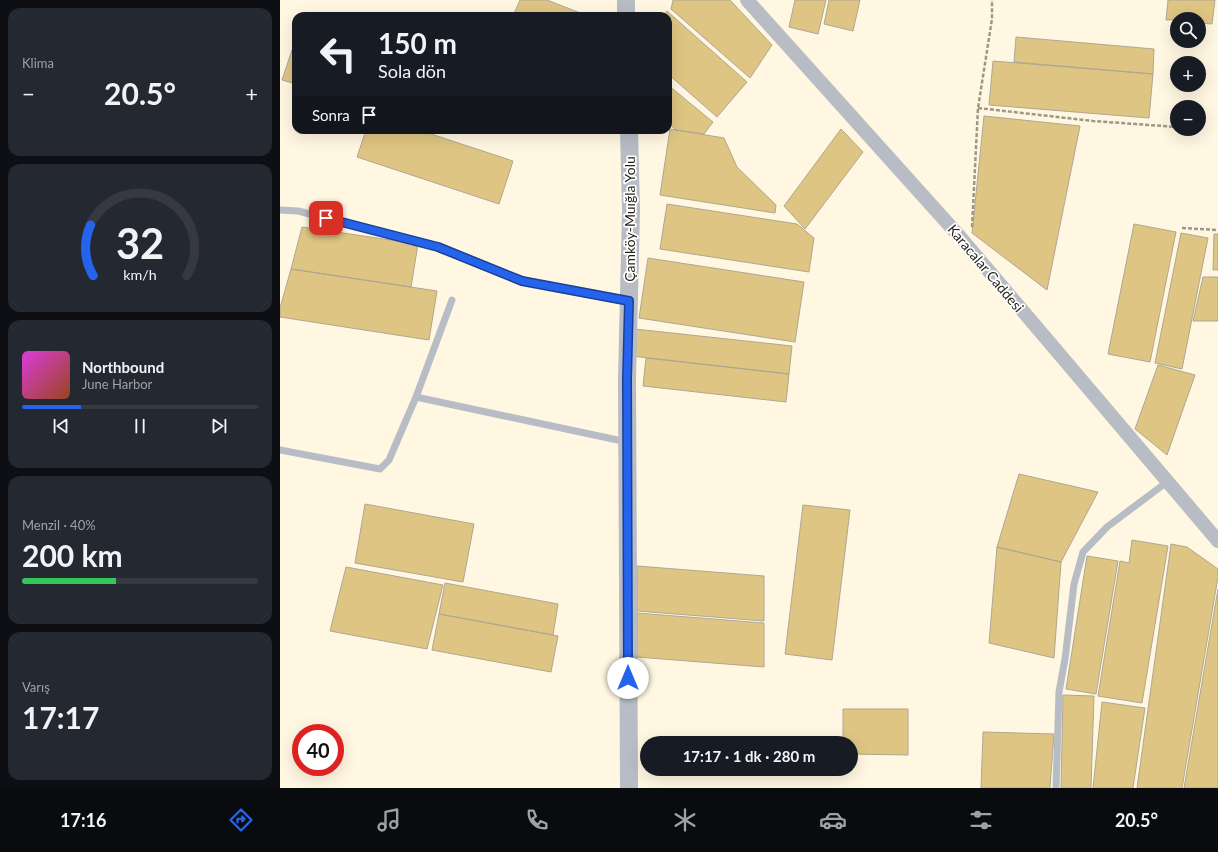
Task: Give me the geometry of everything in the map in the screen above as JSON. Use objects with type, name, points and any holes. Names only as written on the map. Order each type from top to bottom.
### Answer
[{"type":"street","points":[[626,0],[626,12]]},
{"type":"street","name":"Karacalar Caddesi","points":[[747,0],[971,250],[1166,482],[1218,541]]},
{"type":"street","name":"Çamköy-Muığla Yolu","points":[[629,134],[631,211],[627,442],[629,788]]},
{"type":"lane","points":[[280,210],[298,211],[438,247],[522,281],[629,301]]},
{"type":"lane","points":[[280,450],[380,469],[389,460],[416,397],[452,300]]},
{"type":"lane","points":[[416,397],[627,442]]},
{"type":"lane","points":[[1056,788],[1058,692],[1065,659],[1074,584],[1083,552],[1107,527],[1166,482]]},
{"type":"path","points":[[971,250],[978,108],[992,19],[992,0]]},
{"type":"path","points":[[978,108],[1107,122],[1170,126]]},
{"type":"path","points":[[1182,228],[1218,230]]},
{"type":"building","points":[[520,0],[547,0],[578,12],[515,12]]},
{"type":"building","points":[[673,0],[730,0],[772,45],[750,78],[671,9]]},
{"type":"building","points":[[795,0],[826,0],[818,34],[789,27]]},
{"type":"building","points":[[829,0],[860,0],[853,31],[824,24]]},
{"type":"building","points":[[1168,0],[1215,0],[1212,24],[1206,24],[1206,12],[1170,12],[1170,20],[1166,20]]},
{"type":"building","points":[[672,15],[747,82],[717,117],[672,78]]},
{"type":"building","points":[[1016,37],[1154,49],[1153,74],[1014,62]]},
{"type":"building","points":[[292,50],[292,83],[282,80]]},
{"type":"building","points":[[993,61],[1153,74],[1149,118],[989,105]]},
{"type":"building","points":[[672,88],[713,122],[704,134],[676,130],[672,126]]},
{"type":"building","points":[[984,116],[1080,126],[1047,290],[972,233]]},
{"type":"building","points":[[672,129],[724,138],[737,167],[776,205],[775,213],[660,195],[669,134],[672,134]]},
{"type":"building","points":[[841,129],[863,152],[805,229],[784,206]]},
{"type":"building","points":[[365,134],[431,134],[513,161],[499,204],[357,157]]},
{"type":"building","points":[[667,204],[797,224],[814,238],[809,272],[660,249]]},
{"type":"building","points":[[1134,224],[1176,232],[1150,362],[1108,354]]},
{"type":"building","points":[[302,227],[418,244],[411,287],[291,269]]},
{"type":"building","points":[[1181,233],[1208,238],[1182,369],[1155,363]]},
{"type":"building","points":[[1214,234],[1218,234],[1218,270],[1213,270]]},
{"type":"building","points":[[648,258],[804,282],[795,342],[639,318]]},
{"type":"building","points":[[291,269],[437,291],[429,340],[280,317],[280,308]]},
{"type":"building","points":[[1203,277],[1218,277],[1218,321],[1193,321]]},
{"type":"building","points":[[635,329],[792,346],[789,374],[632,356]]},
{"type":"building","points":[[646,358],[789,374],[786,402],[643,386]]},
{"type":"building","points":[[1158,365],[1195,375],[1167,455],[1135,429]]},
{"type":"building","points":[[1019,474],[1098,492],[1061,562],[997,547]]},
{"type":"building","points":[[365,504],[474,524],[463,582],[355,563]]},
{"type":"building","points":[[803,505],[850,510],[832,660],[785,654]]},
{"type":"building","points":[[1132,540],[1168,546],[1142,703],[1098,696],[1120,561],[1129,563]]},
{"type":"building","points":[[1171,544],[1187,547],[1218,569],[1218,577],[1182,788],[1137,788]]},
{"type":"building","points":[[997,547],[1061,562],[1054,658],[989,643]]},
{"type":"building","points":[[1087,556],[1118,561],[1096,694],[1066,689]]},
{"type":"building","points":[[637,566],[764,576],[764,621],[637,611]]},
{"type":"building","points":[[346,567],[443,585],[427,649],[330,631]]},
{"type":"building","points":[[445,583],[558,604],[553,635],[439,614]]},
{"type":"building","points":[[1218,589],[1218,788],[1184,788]]},
{"type":"building","points":[[637,613],[764,623],[764,667],[637,657]]},
{"type":"building","points":[[439,614],[558,636],[551,672],[432,650]]},
{"type":"building","points":[[1063,695],[1094,696],[1091,788],[1061,788]]},
{"type":"building","points":[[1102,702],[1145,708],[1133,788],[1093,788]]},
{"type":"building","points":[[843,709],[908,709],[908,755],[858,754],[858,736],[843,736]]},
{"type":"building","points":[[983,732],[1054,734],[1050,788],[981,788]]},
{"type":"route","points":[[326,218],[438,247],[522,281],[629,301],[627,379],[628,678]]}]
